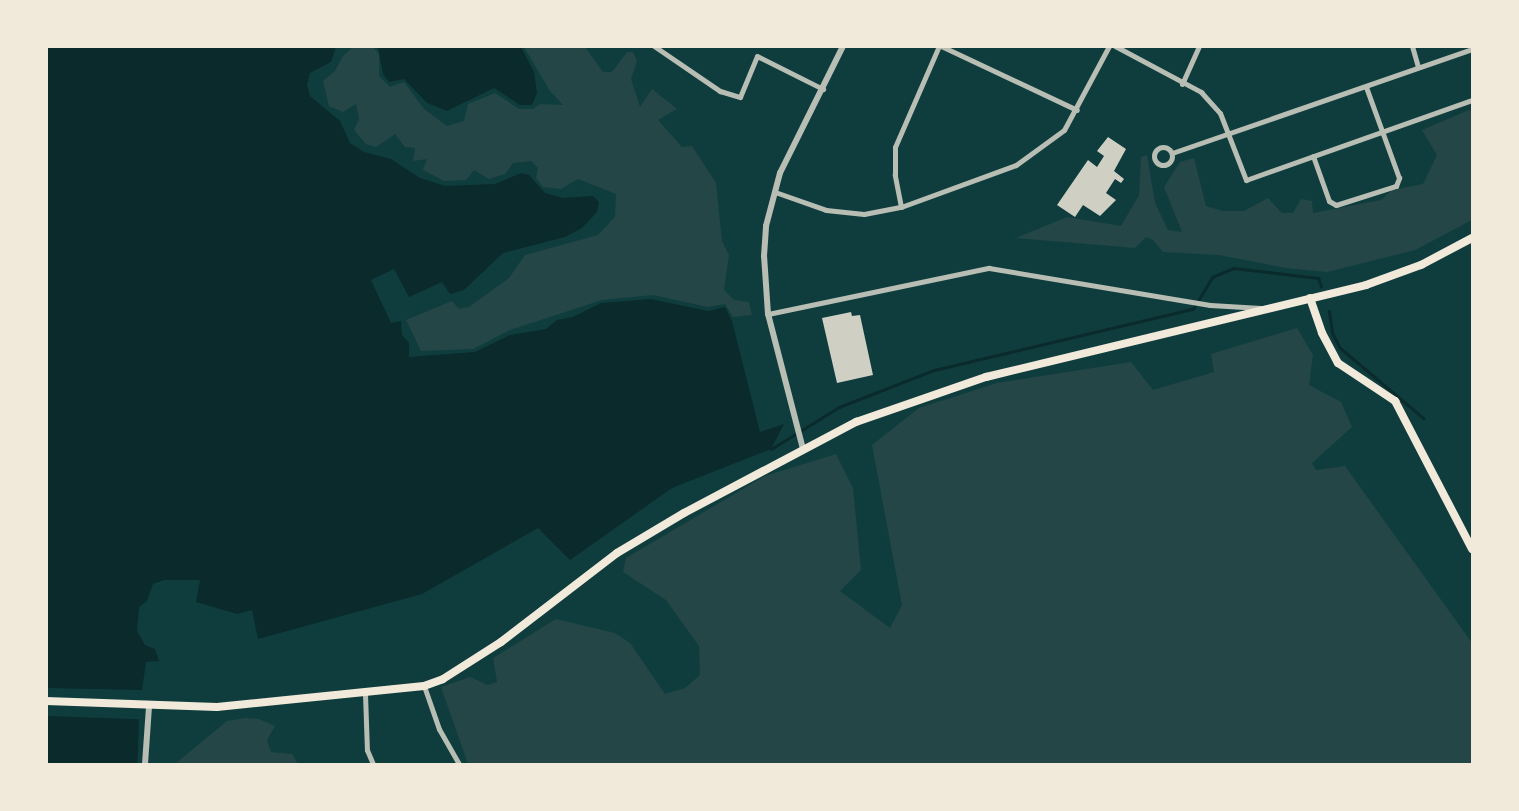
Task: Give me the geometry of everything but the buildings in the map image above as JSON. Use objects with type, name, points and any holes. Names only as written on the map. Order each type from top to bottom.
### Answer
[{"type":"main road","points":[[46,701],[149,707],[217,707],[365,694],[424,686],[443,679],[501,642],[617,553],[856,422],[986,377],[1366,285],[1422,265],[1473,238]]},
{"type":"main road","points":[[1310,298],[1322,333],[1338,363],[1395,401],[1473,549]]},
{"type":"street","points":[[654,46],[720,91],[740,97],[757,56],[823,89]]},
{"type":"street","points":[[803,449],[793,420],[768,314],[764,256],[766,226],[775,192],[843,46]]},
{"type":"street","points":[[901,207],[895,175],[895,147],[940,46],[1077,110]]},
{"type":"street","points":[[775,192],[826,210],[864,214],[901,207],[1016,165],[1048,144],[1077,110],[1109,46]]},
{"type":"street","points":[[1115,46],[1182,84],[1201,92],[1220,113],[1245,180],[1473,100]]},
{"type":"street","points":[[1182,84],[1199,46]]},
{"type":"street","points":[[1413,46],[1418,67]]},
{"type":"street","points":[[1172,153],[1473,49]]},
{"type":"street","points":[[1313,156],[1329,201],[1336,206],[1396,186],[1399,178],[1366,87]]},
{"type":"street","points":[[768,314],[989,268],[1209,305],[1266,309]]},
{"type":"street","points":[[424,686],[439,729],[459,765]]},
{"type":"street","points":[[365,694],[367,750],[373,765]]},
{"type":"street","points":[[145,765],[149,707]]},
{"type":"shaded area","points":[[46,47],[336,47],[331,62],[310,73],[307,85],[310,96],[340,121],[350,143],[364,152],[391,159],[420,178],[445,186],[495,184],[521,173],[529,175],[545,193],[563,198],[593,196],[599,202],[597,212],[582,228],[565,237],[503,253],[464,290],[450,294],[442,282],[409,297],[394,269],[371,280],[391,323],[401,321],[402,335],[409,343],[409,357],[475,352],[510,335],[546,329],[557,320],[573,317],[601,303],[651,299],[708,311],[725,307],[732,321],[760,432],[784,424],[771,449],[672,488],[570,560],[538,528],[422,594],[258,639],[252,610],[237,614],[196,602],[200,580],[164,580],[153,584],[147,601],[139,607],[137,631],[145,645],[155,649],[159,661],[146,662],[142,690],[47,688]]},
{"type":"shaded area","points":[[353,47],[373,47],[379,54],[379,76],[390,87],[404,82],[424,109],[447,126],[464,121],[468,104],[495,93],[519,109],[533,109],[540,104],[563,105],[550,91],[524,47],[585,47],[603,72],[612,72],[627,52],[633,52],[637,61],[631,79],[640,107],[652,89],[677,109],[658,120],[682,147],[692,146],[716,183],[722,241],[729,255],[724,290],[734,300],[749,302],[752,315],[733,317],[725,304],[708,307],[653,295],[602,300],[510,330],[473,349],[421,351],[406,320],[452,301],[459,309],[469,307],[509,278],[525,255],[598,235],[615,217],[616,194],[578,179],[561,189],[543,187],[536,178],[538,168],[531,161],[513,163],[505,174],[489,179],[474,170],[466,180],[444,181],[423,170],[427,159],[413,161],[415,148],[405,147],[395,134],[376,147],[366,144],[354,130],[359,119],[356,104],[343,112],[329,106],[323,81],[335,71],[343,56]]},
{"type":"shaded area","points":[[378,47],[521,47],[534,72],[537,93],[532,105],[520,105],[494,88],[447,111],[427,103],[404,79],[389,82],[383,74]]},
{"type":"shaded area","points":[[1469,110],[1472,112],[1472,220],[1415,250],[1327,272],[1286,268],[1219,255],[1163,252],[1153,240],[1146,237],[1135,248],[1016,238],[1067,217],[1121,226],[1139,195],[1141,157],[1147,155],[1155,203],[1168,230],[1182,232],[1164,187],[1180,162],[1194,158],[1206,206],[1223,211],[1244,211],[1268,198],[1282,213],[1293,213],[1301,199],[1312,201],[1313,213],[1381,200],[1392,190],[1423,184],[1437,155],[1422,130]]},
{"type":"shaded area","points":[[1297,328],[1313,355],[1309,385],[1341,402],[1352,427],[1312,463],[1316,470],[1345,466],[1472,643],[1472,764],[468,764],[441,687],[470,677],[488,685],[497,682],[493,658],[556,619],[615,633],[630,643],[665,694],[685,688],[700,675],[699,646],[666,600],[623,572],[626,558],[765,476],[836,454],[853,488],[861,570],[840,591],[890,628],[902,605],[872,445],[919,408],[997,383],[1131,362],[1153,390],[1214,372],[1211,354]]},
{"type":"shaded area","points":[[47,716],[139,719],[137,764],[46,764]]},
{"type":"shaded area","points":[[245,718],[259,719],[275,726],[267,740],[271,752],[292,754],[298,764],[175,764],[227,721]]},
{"type":"waterway","points":[[771,449],[839,407],[934,370],[1193,309],[1212,277],[1233,268],[1318,278],[1321,286]]},
{"type":"waterway","points":[[1329,311],[1332,333],[1340,348],[1423,418]]}]
